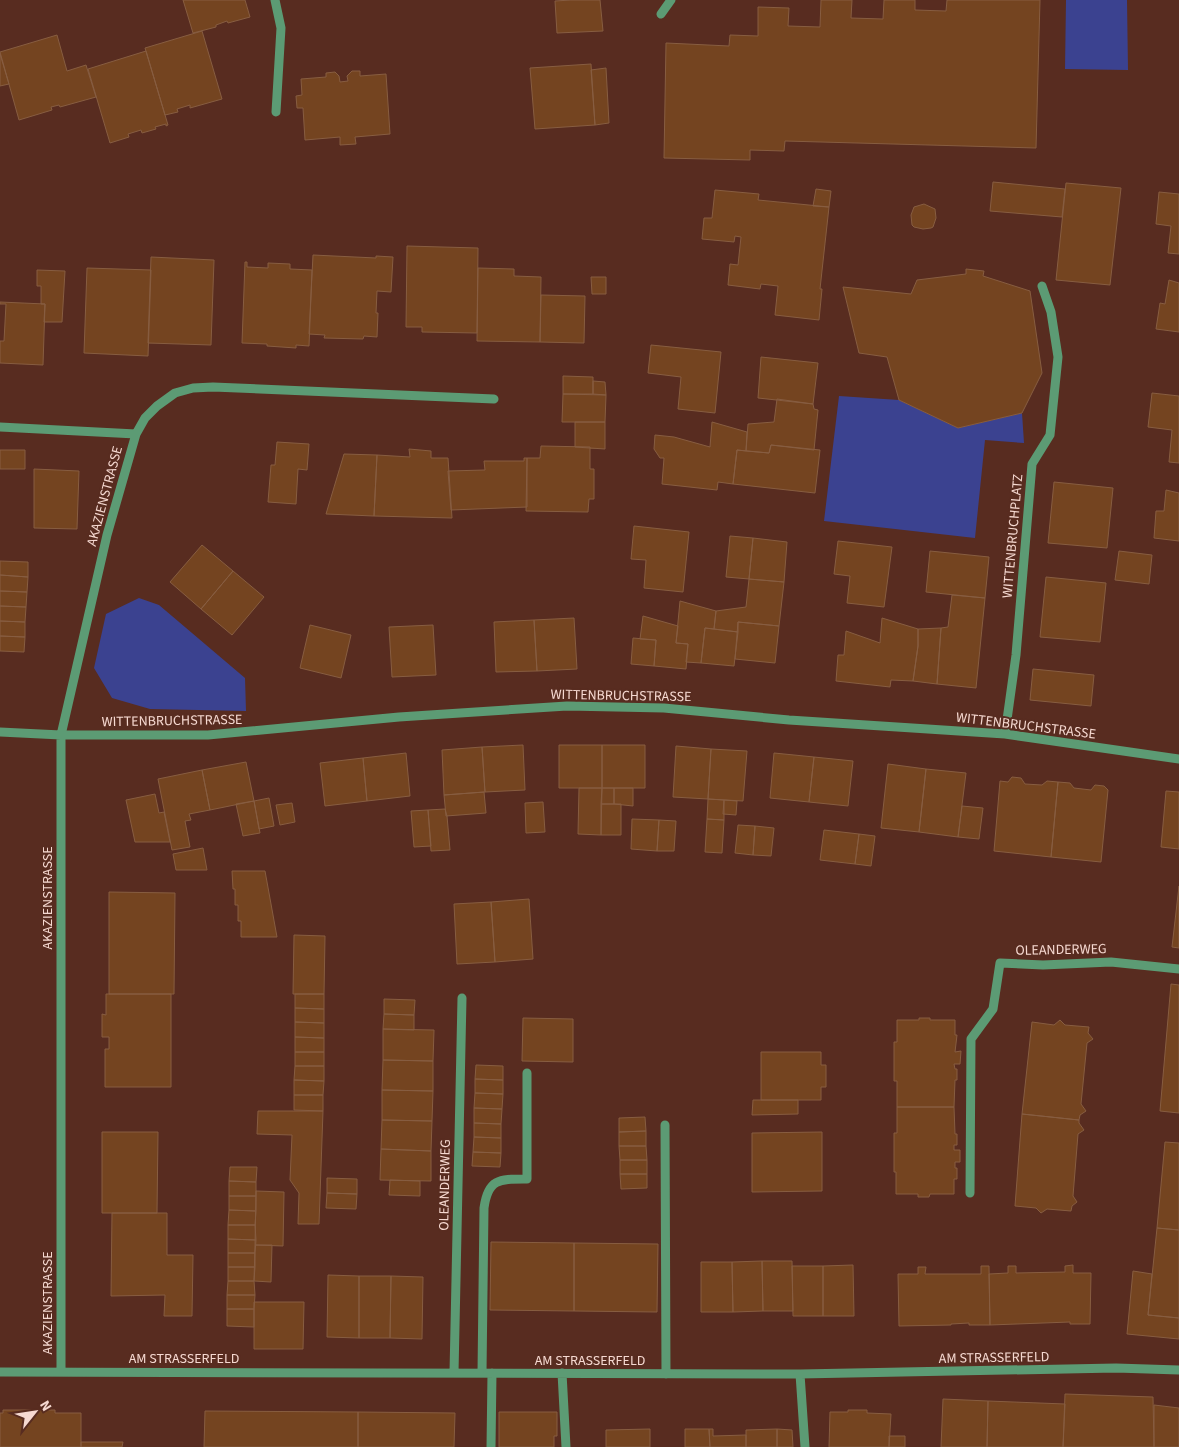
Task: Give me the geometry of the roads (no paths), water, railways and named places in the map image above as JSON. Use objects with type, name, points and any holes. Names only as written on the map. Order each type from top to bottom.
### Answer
[{"type":"street","points":[[276,0],[281,28],[276,112]]},
{"type":"street","points":[[661,14],[671,0]]},
{"type":"street","name":"WITTENBRUCHPLATZ","points":[[1005,734],[1016,655],[1032,464],[1050,435],[1058,357],[1051,312],[1042,286]]},
{"type":"street","name":"AKAZIENSTRASSE","points":[[60,1372],[61,735],[107,535],[136,434],[145,418],[157,406],[176,393],[193,388],[214,387],[494,399]]},
{"type":"street","name":"AKAZIENSTRASSE","points":[[0,427],[136,434]]},
{"type":"street","name":"WITTENBRUCHSTRASSE","points":[[0,732],[61,735],[208,736],[399,717],[567,706],[664,708],[789,720],[1005,734],[1179,758]]},
{"type":"street","name":"OLEANDERWEG","points":[[970,1192],[971,1039],[993,1009],[1000,963],[1043,965],[1111,962],[1179,969]]},
{"type":"street","name":"OLEANDERWEG","points":[[454,1373],[462,998]]},
{"type":"street","points":[[490,1447],[484,1208],[489,1189],[495,1182],[503,1179],[527,1179],[527,1073]]},
{"type":"street","points":[[665,1125],[666,1374]]},
{"type":"street","name":"AM STRASSERFELD","points":[[0,1372],[800,1374],[1116,1368],[1179,1370]]},
{"type":"street","points":[[562,1373],[566,1447]]},
{"type":"street","points":[[800,1374],[805,1447]]}]
